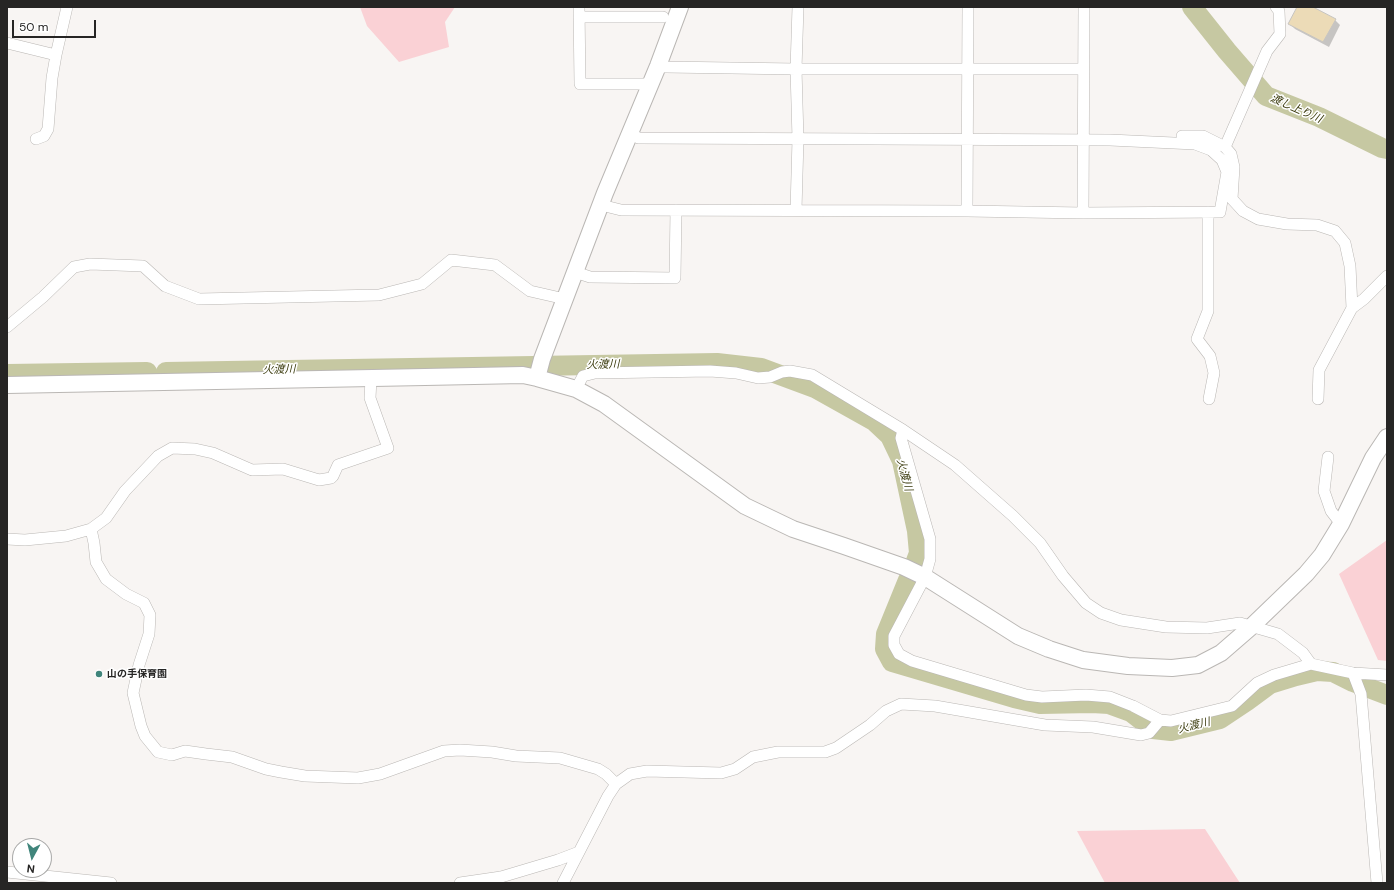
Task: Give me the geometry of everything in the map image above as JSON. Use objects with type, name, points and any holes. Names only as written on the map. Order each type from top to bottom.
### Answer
[{"type":"street","points":[[36,140],[44,136],[48,129],[52,78],[67,7]]},
{"type":"street","points":[[539,369],[628,134],[658,66],[680,7]]},
{"type":"street","points":[[796,210],[798,139],[796,69],[798,7]]},
{"type":"street","points":[[967,211],[968,7]]},
{"type":"street","points":[[1083,213],[1084,7]]},
{"type":"street","points":[[1224,147],[1267,51],[1280,34],[1279,11],[1276,7]]},
{"type":"street","points":[[649,84],[580,84],[579,12],[663,17]]},
{"type":"street","points":[[7,43],[56,55]]},
{"type":"street","points":[[658,66],[666,68],[1083,70]]},
{"type":"street","points":[[601,205],[621,210],[967,211],[1083,213],[1220,212],[1227,172],[1222,160],[1211,150],[1195,144],[1110,140],[639,138],[628,134]]},
{"type":"street","points":[[1110,140],[1122,134],[1203,136],[1224,147],[1231,154],[1234,167],[1232,199],[1243,211],[1258,219],[1287,224],[1317,225],[1335,230],[1345,244],[1350,266],[1352,308]]},
{"type":"street","points":[[575,272],[590,277],[675,278],[676,210]]},
{"type":"street","points":[[1208,212],[1208,311],[1197,339],[1210,356],[1214,373],[1209,399]]},
{"type":"street","points":[[7,327],[43,297],[74,267],[90,264],[143,266],[165,286],[199,299],[379,295],[422,284],[451,260],[495,265],[530,291],[565,299]]},
{"type":"street","points":[[1318,399],[1319,370],[1352,308],[1364,299],[1387,276]]},
{"type":"street","points":[[7,386],[523,375],[539,369],[604,404],[745,506],[793,529],[896,564],[925,577],[1018,636],[1049,649],[1083,660],[1128,666],[1172,668],[1198,665],[1222,653],[1306,574],[1322,555],[1341,524],[1373,458],[1387,437]]},
{"type":"street","points":[[576,389],[583,376],[595,373],[710,371],[736,373],[758,378],[770,377],[782,372],[790,371],[812,375],[903,430],[955,465],[1013,516],[1040,543],[1063,576],[1086,603],[1101,613],[1121,620],[1166,627],[1207,628],[1240,623],[1278,634],[1303,653],[1311,664]]},
{"type":"street","points":[[7,539],[25,540],[66,536],[90,529],[106,518],[125,491],[158,456],[172,448],[195,449],[213,453],[252,470],[282,469],[319,480],[330,478],[333,476],[338,465],[388,448],[370,398],[371,379]]},
{"type":"street","points":[[903,430],[901,438],[930,539],[930,559],[925,577],[894,636],[894,645],[899,654],[912,661],[1026,694],[1042,697],[1086,695],[1110,697],[1133,706],[1159,721],[1171,720],[1232,706],[1257,683],[1274,675],[1311,664],[1353,673],[1387,675]]},
{"type":"street","points":[[1328,457],[1324,491],[1331,511],[1341,524]]},
{"type":"street","points":[[90,529],[94,543],[96,562],[106,579],[126,594],[144,603],[150,615],[149,634],[139,665],[133,693],[145,736],[158,752],[172,755],[185,751],[232,757],[266,769],[305,776],[358,778],[380,774],[444,751],[460,750],[492,752],[516,756],[560,758],[598,770],[606,774],[616,784]]},
{"type":"street","points":[[1353,673],[1361,694],[1377,883]]},
{"type":"street","points":[[563,883],[603,805],[616,784],[630,774],[647,771],[721,774],[735,769],[753,757],[778,752],[825,752],[836,748],[870,725],[886,711],[901,704],[935,706],[1045,725],[1094,727],[1141,735],[1149,734],[1159,721]]},
{"type":"street","points":[[460,883],[501,877],[558,860],[579,852]]},
{"type":"street","points":[[7,872],[111,883]]},
{"type":"shaded area","points":[[360,7],[455,7],[445,22],[449,47],[399,62],[367,26]]},
{"type":"shaded area","points":[[1387,540],[1387,661],[1378,660],[1339,574]]},
{"type":"shaded area","points":[[1205,829],[1240,883],[1105,883],[1077,831]]},
{"type":"building","points":[[1297,7],[1313,7],[1336,19],[1323,42],[1288,24]]},
{"type":"waterway","name":"渡し上り川","points":[[1192,7],[1227,51],[1266,96],[1319,117],[1382,148],[1387,149]]},
{"type":"waterway","name":"火渡川","points":[[166,372],[717,363],[761,368],[815,388],[874,421],[890,436],[902,461],[917,531],[919,553],[916,561]]},
{"type":"waterway","name":"火渡川","points":[[7,374],[147,372]]},
{"type":"waterway","name":"火渡川","points":[[908,580],[886,634],[885,649],[892,662],[1014,698],[1040,704],[1109,704],[1131,712],[1153,729],[1171,731],[1220,719],[1270,684],[1317,671],[1333,672],[1353,682],[1387,695]]},
{"type":"place","name":"山の手保育園","points":[[99,674]]}]
